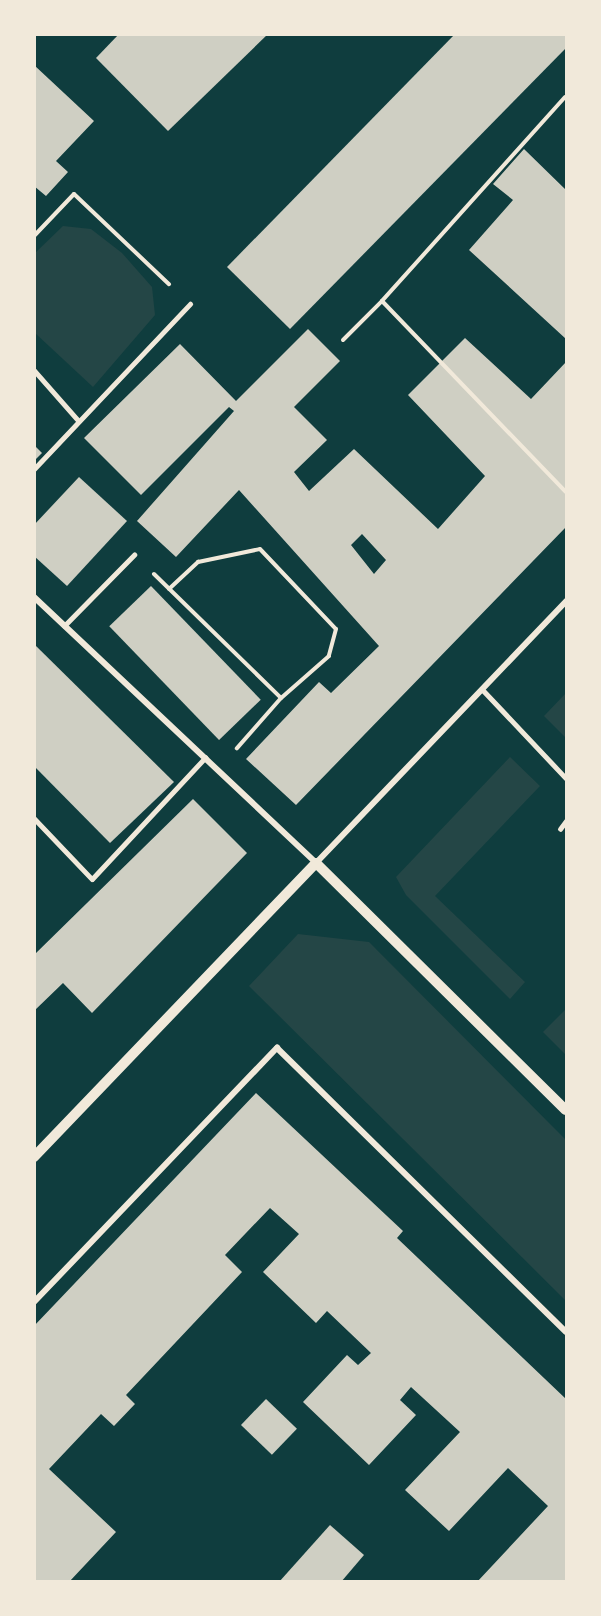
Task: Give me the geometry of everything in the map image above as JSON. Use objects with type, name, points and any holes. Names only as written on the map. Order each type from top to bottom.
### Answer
[{"type":"street","points":[[34,597],[316,863],[567,1110]]},
{"type":"street","points":[[34,1157],[567,601]]},
{"type":"street","points":[[34,1302],[277,1048],[567,1332]]},
{"type":"lane","points":[[34,469],[190,304]]},
{"type":"lane","points":[[34,370],[79,422]]},
{"type":"lane","points":[[64,626],[134,555]]},
{"type":"lane","points":[[483,690],[567,778]]},
{"type":"lane","points":[[34,818],[92,879],[205,758]]},
{"type":"lane","points":[[560,829],[567,821]]},
{"type":"path","points":[[343,340],[382,301],[565,97]]},
{"type":"path","points":[[34,236],[74,194],[190,304]]},
{"type":"path","points":[[382,301],[567,492]]},
{"type":"path","points":[[169,589],[198,562],[260,549],[336,629],[329,656],[281,698],[217,770]]},
{"type":"path","points":[[134,555],[281,698]]},
{"type":"shaded area","points":[[63,226],[91,229],[122,253],[152,287],[155,315],[93,387],[35,333],[35,253]]},
{"type":"shaded area","points":[[566,693],[566,738],[544,716]]},
{"type":"shaded area","points":[[510,757],[540,786],[435,896],[525,982],[510,999],[406,895],[396,877]]},
{"type":"shaded area","points":[[298,934],[369,942],[566,1140],[566,1301],[249,986]]},
{"type":"shaded area","points":[[566,1009],[566,1055],[543,1032]]},
{"type":"building","points":[[119,34],[268,34],[168,131],[96,58]]},
{"type":"building","points":[[455,34],[566,34],[566,48],[290,329],[227,267]]},
{"type":"building","points":[[34,65],[94,121],[56,161],[68,172],[46,196],[34,186]]},
{"type":"building","points":[[524,149],[566,190],[566,339],[469,250],[513,200],[493,184]]},
{"type":"building","points":[[308,329],[340,361],[294,407],[327,440],[294,472],[309,491],[354,449],[438,529],[485,476],[408,395],[465,338],[531,399],[566,362],[566,527],[296,805],[246,759],[319,682],[331,693],[379,646],[239,490],[176,557],[137,521],[234,411],[229,407],[141,495],[84,438],[180,344],[236,401]],"holes":[[[362,534],[386,560],[374,574],[351,545]]]},
{"type":"building","points":[[34,445],[42,453],[34,461]]},
{"type":"building","points":[[79,477],[127,521],[67,586],[34,556],[34,525]]},
{"type":"building","points":[[151,586],[261,700],[219,740],[109,626]]},
{"type":"building","points":[[34,644],[174,782],[110,843],[34,766]]},
{"type":"building","points":[[193,799],[247,853],[92,1013],[63,983],[34,1011],[34,955]]},
{"type":"building","points":[[256,1093],[403,1231],[397,1238],[566,1399],[566,1582],[477,1582],[548,1506],[508,1468],[449,1531],[405,1490],[460,1432],[411,1387],[400,1400],[416,1415],[369,1465],[303,1402],[347,1355],[358,1365],[371,1353],[327,1311],[316,1323],[263,1272],[299,1234],[270,1208],[225,1255],[242,1272],[126,1395],[135,1404],[114,1426],[101,1414],[49,1469],[116,1532],[69,1582],[34,1582],[34,1326]]},
{"type":"building","points":[[266,1399],[297,1429],[272,1455],[241,1425]]},
{"type":"building","points":[[330,1525],[364,1555],[341,1582],[279,1582]]}]
